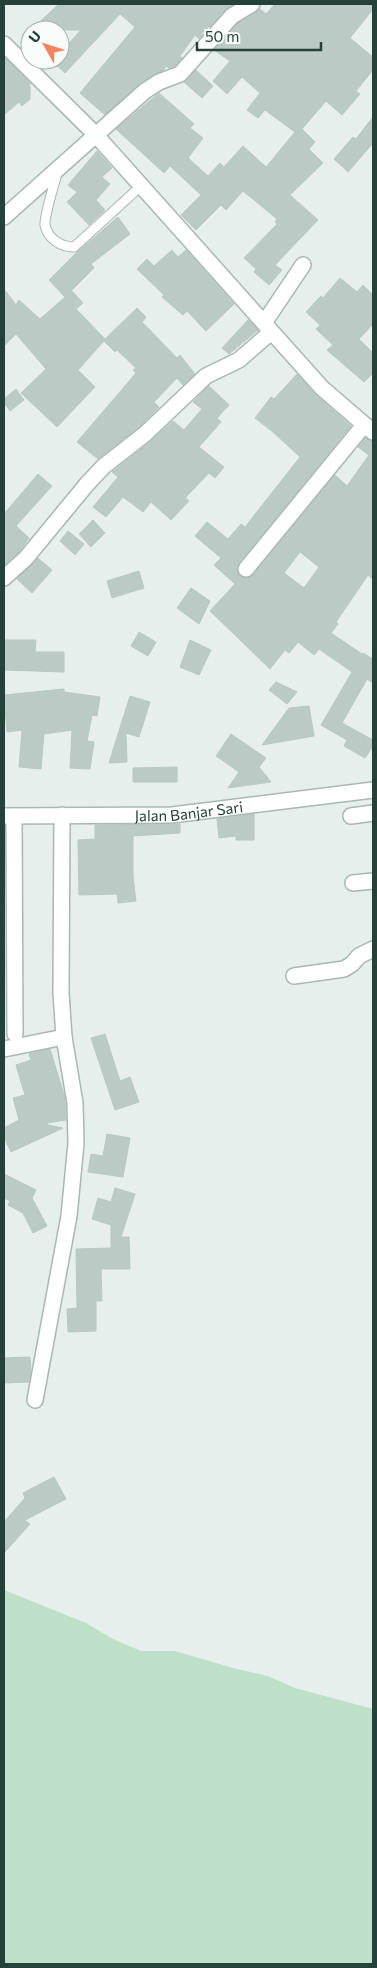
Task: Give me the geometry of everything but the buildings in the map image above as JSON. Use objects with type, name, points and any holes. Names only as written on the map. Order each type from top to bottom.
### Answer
[{"type":"street","points":[[4,217],[95,134],[146,91],[158,82],[180,74],[232,16],[252,4]]},
{"type":"street","points":[[4,44],[95,134],[322,388],[369,428],[246,568]]},
{"type":"street","points":[[4,578],[26,558],[104,466],[145,434],[206,376],[239,360],[268,328],[303,265]]},
{"type":"street","name":"Jalan Banjar Sari","points":[[9,816],[172,815],[373,790]]},
{"type":"street","points":[[350,816],[373,813]]},
{"type":"street","points":[[9,816],[16,1034]]},
{"type":"street","points":[[35,1400],[69,1216],[76,1144],[74,1103],[64,1037],[61,993],[62,816]]},
{"type":"street","points":[[353,883],[373,881]]},
{"type":"street","points":[[294,976],[344,969],[359,956],[373,949]]},
{"type":"street","points":[[4,1049],[64,1037]]},
{"type":"lane","points":[[58,168],[45,223],[49,235],[63,247],[74,247],[142,186]]},
{"type":"green space","points":[[4,1590],[86,1623],[113,1639],[141,1651],[175,1651],[268,1676],[295,1688],[373,1709],[373,1964],[4,1964]]}]
